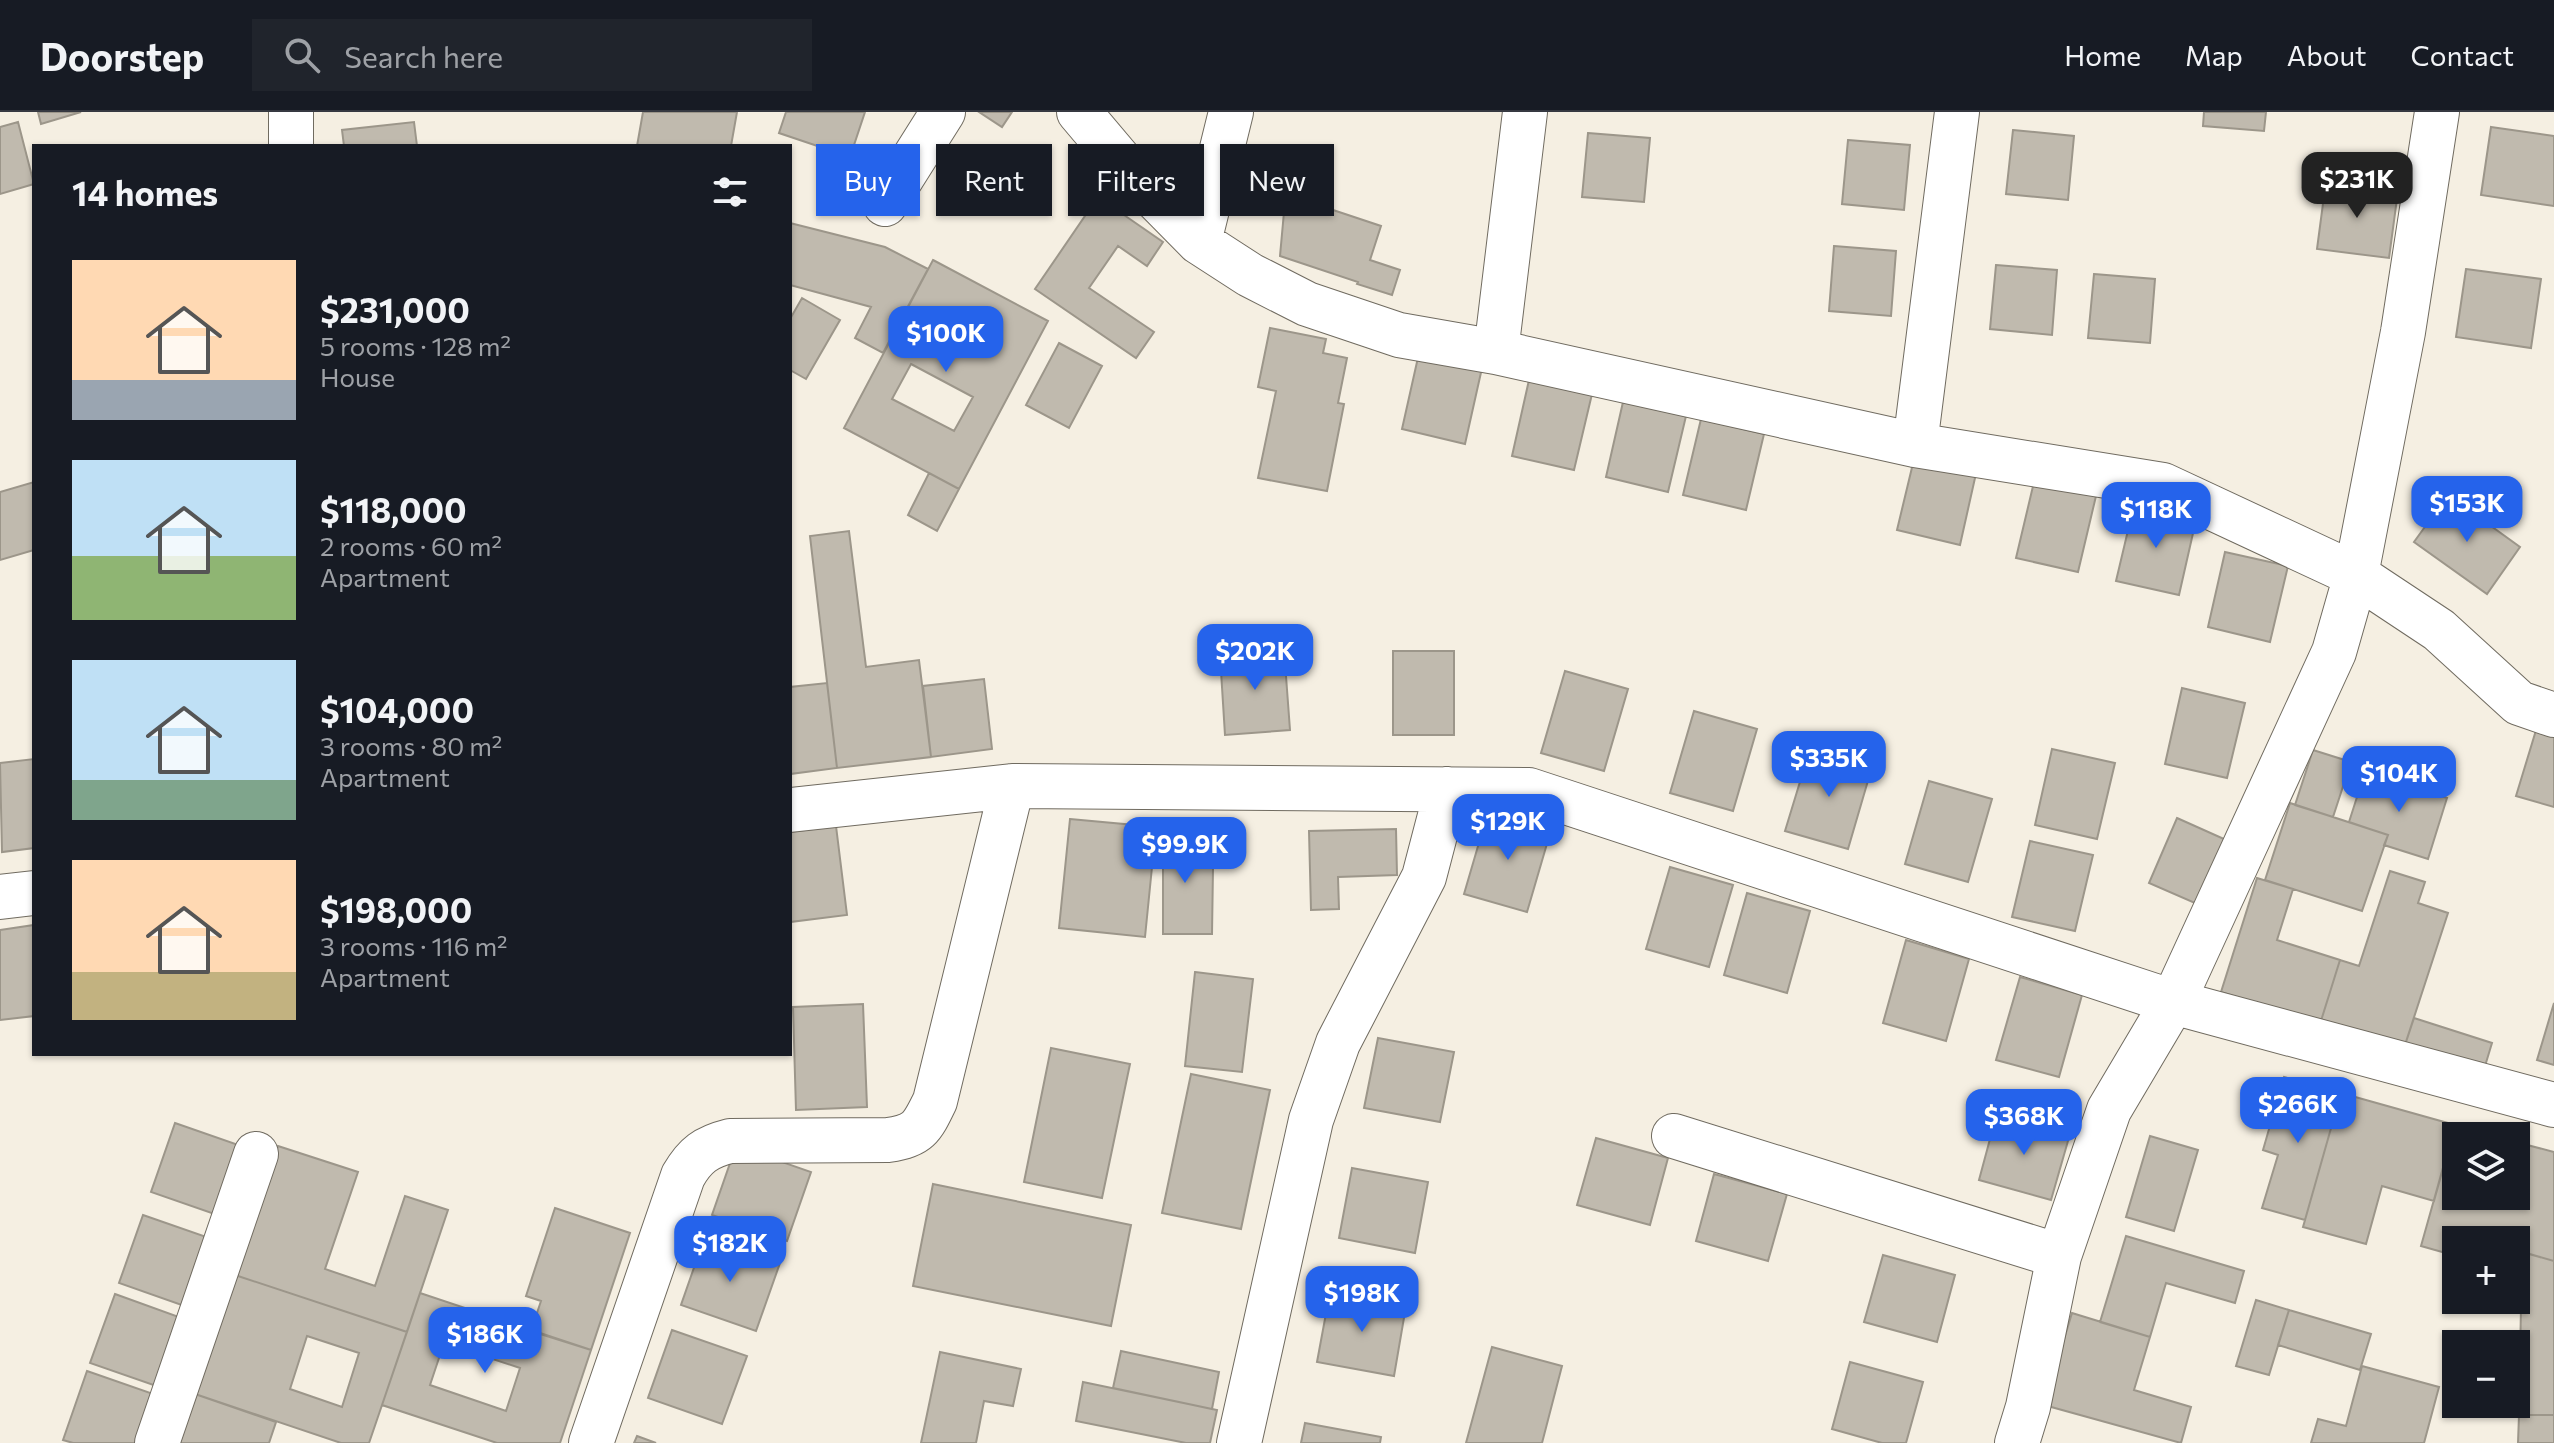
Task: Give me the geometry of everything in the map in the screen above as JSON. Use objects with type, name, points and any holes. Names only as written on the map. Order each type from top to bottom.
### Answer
[{"type":"street","points":[[291,112],[291,144]]},
{"type":"street","points":[[920,148],[943,112]]},
{"type":"street","points":[[1079,112],[1128,170],[1199,242],[1250,275],[1307,304],[1399,335],[1496,352],[1915,445],[2163,485],[2356,575],[2439,630],[2519,703],[2554,715]]},
{"type":"street","points":[[1199,242],[1231,112]]},
{"type":"street","points":[[1496,352],[1525,112]]},
{"type":"street","points":[[1915,445],[1957,112]]},
{"type":"street","points":[[2017,1443],[2028,1407],[2059,1256],[2109,1110],[2173,1002],[2334,652],[2356,575],[2403,332],[2437,112]]},
{"type":"street","points":[[792,810],[1012,786],[1529,790],[2173,1002],[2554,1105]]},
{"type":"street","points":[[591,1443],[683,1176],[693,1159],[708,1147],[730,1141],[888,1140],[909,1137],[924,1124],[935,1101],[1012,786]]},
{"type":"street","points":[[1239,1443],[1311,1120],[1338,1043],[1424,877],[1447,789]]},
{"type":"street","points":[[0,897],[32,893]]},
{"type":"street","points":[[1674,1136],[2059,1256]]},
{"type":"street","points":[[157,1443],[256,1154]]},
{"type":"building","points":[[38,112],[81,112],[41,124]]},
{"type":"building","points":[[643,112],[737,112],[731,144],[637,144]]},
{"type":"building","points":[[786,112],[865,112],[854,144],[816,146],[779,133]]},
{"type":"building","points":[[979,112],[1012,112],[1002,127]]},
{"type":"building","points":[[2204,112],[2266,112],[2264,131],[2203,126]]},
{"type":"building","points":[[18,122],[32,185],[0,194],[0,127]]},
{"type":"building","points":[[414,122],[417,144],[344,144],[342,130]]},
{"type":"building","points":[[2491,127],[2554,136],[2554,206],[2481,195]]},
{"type":"building","points":[[2013,130],[2074,136],[2068,200],[2006,194]]},
{"type":"building","points":[[1588,133],[1650,138],[1644,202],[1582,197]]},
{"type":"building","points":[[1848,140],[1910,145],[1904,210],[1842,204]]},
{"type":"building","points":[[2326,181],[2398,191],[2389,258],[2317,249]]},
{"type":"building","points":[[1334,210],[1381,226],[1370,260],[1400,270],[1392,295],[1280,256],[1284,216],[1334,216]]},
{"type":"building","points":[[1085,216],[1125,216],[1163,242],[1147,266],[1118,246],[1089,288],[1154,332],[1136,358],[1035,289]]},
{"type":"building","points":[[792,224],[885,247],[928,269],[883,353],[855,338],[871,307],[792,286]]},
{"type":"building","points":[[1834,246],[1896,251],[1891,316],[1829,311]]},
{"type":"building","points":[[933,260],[1048,321],[959,489],[844,428]],"holes":[[[911,364],[973,397],[954,431],[892,399]]]},
{"type":"building","points":[[1996,265],[2057,270],[2052,335],[1990,329]]},
{"type":"building","points":[[2466,269],[2541,279],[2531,348],[2456,337]]},
{"type":"building","points":[[2094,274],[2155,279],[2150,343],[2088,338]]},
{"type":"building","points":[[802,298],[840,320],[806,379],[792,371],[792,316]]},
{"type":"building","points":[[1270,328],[1326,339],[1323,353],[1347,358],[1338,403],[1344,404],[1327,491],[1258,478],[1276,391],[1258,387]]},
{"type":"building","points":[[1059,343],[1102,366],[1069,428],[1026,405]]},
{"type":"building","points":[[1419,353],[1482,368],[1465,444],[1402,429]]},
{"type":"building","points":[[1529,380],[1592,394],[1574,470],[1512,456]]},
{"type":"building","points":[[1623,402],[1686,416],[1668,492],[1606,477]]},
{"type":"building","points":[[1701,419],[1764,434],[1746,510],[1683,495]]},
{"type":"building","points":[[1915,455],[1977,469],[1960,545],[1897,530]]},
{"type":"building","points":[[929,473],[959,489],[937,531],[908,515]]},
{"type":"building","points":[[2034,482],[2096,496],[2078,572],[2016,558]]},
{"type":"building","points":[[32,483],[32,551],[0,560],[0,492]]},
{"type":"building","points":[[2448,495],[2520,547],[2487,594],[2414,542]]},
{"type":"building","points":[[2134,505],[2196,520],[2179,595],[2116,581]]},
{"type":"building","points":[[849,531],[866,667],[919,660],[931,757],[837,768],[810,536]]},
{"type":"building","points":[[2225,552],[2288,566],[2270,642],[2208,627]]},
{"type":"building","points":[[1284,649],[1290,730],[1225,735],[1220,655]]},
{"type":"building","points":[[1393,651],[1454,651],[1454,735],[1393,735]]},
{"type":"building","points":[[1565,671],[1628,689],[1604,771],[1541,753]]},
{"type":"building","points":[[984,679],[992,749],[931,757],[923,686]]},
{"type":"building","points":[[827,683],[837,768],[792,774],[792,687]]},
{"type":"building","points":[[2182,688],[2245,703],[2227,778],[2165,764]]},
{"type":"building","points":[[1694,711],[1757,729],[1733,811],[1670,793]]},
{"type":"building","points":[[2537,727],[2554,732],[2554,807],[2516,796]]},
{"type":"building","points":[[1810,749],[1872,767],[1848,849],[1785,831]]},
{"type":"building","points":[[2052,749],[2115,763],[2097,839],[2035,825]]},
{"type":"building","points":[[2313,750],[2351,762],[2333,817],[2295,805]]},
{"type":"building","points":[[32,759],[32,848],[2,852],[0,763]]},
{"type":"building","points":[[2365,772],[2447,798],[2428,859],[2384,845],[2388,835],[2349,822]]},
{"type":"building","points":[[1929,781],[1992,799],[1968,882],[1905,864]]},
{"type":"building","points":[[2290,803],[2388,835],[2362,911],[2265,880]]},
{"type":"building","points":[[1488,812],[1551,830],[1527,912],[1464,894]]},
{"type":"building","points":[[2177,818],[2233,843],[2204,907],[2149,883]]},
{"type":"building","points":[[1070,819],[1156,827],[1145,937],[1059,928]]},
{"type":"building","points":[[1163,822],[1191,822],[1191,868],[1213,868],[1212,934],[1163,934]]},
{"type":"building","points":[[836,826],[847,915],[792,922],[792,832]]},
{"type":"building","points":[[1396,829],[1397,875],[1338,877],[1339,909],[1311,910],[1309,831]]},
{"type":"building","points":[[2030,841],[2093,855],[2075,931],[2012,917]]},
{"type":"building","points":[[1670,867],[1733,885],[1709,967],[1646,949]]},
{"type":"building","points":[[2390,871],[2425,882],[2418,903],[2448,913],[2403,1051],[2320,1024],[2340,960],[2359,966]]},
{"type":"building","points":[[2257,878],[2293,889],[2277,940],[2340,960],[2320,1024],[2221,992]]},
{"type":"building","points":[[1747,893],[1810,911],[1787,993],[1724,975]]},
{"type":"building","points":[[32,925],[32,1016],[0,1020],[0,930]]},
{"type":"building","points":[[1906,940],[1969,959],[1946,1041],[1883,1023]]},
{"type":"building","points":[[1195,972],[1253,979],[1242,1072],[1185,1066]]},
{"type":"building","points":[[2020,977],[2082,995],[2059,1077],[1996,1060]]},
{"type":"building","points":[[2554,1003],[2554,1065],[2537,1060]]},
{"type":"building","points":[[863,1004],[867,1107],[796,1110],[793,1007]]},
{"type":"building","points":[[2414,1018],[2492,1043],[2482,1076],[2403,1051]]},
{"type":"building","points":[[1378,1038],[1454,1052],[1440,1122],[1364,1108]]},
{"type":"building","points":[[1051,1048],[1130,1064],[1102,1198],[1024,1182]]},
{"type":"building","points":[[1191,1074],[1270,1090],[1241,1229],[1162,1213]]},
{"type":"building","points":[[2284,1077],[2341,1093],[2305,1220],[2262,1208],[2278,1155],[2263,1150]]},
{"type":"building","points":[[2341,1093],[2444,1122],[2442,1172],[2434,1201],[2382,1186],[2366,1244],[2303,1227]]},
{"type":"building","points":[[1997,1113],[2070,1134],[2051,1200],[1979,1180]]},
{"type":"building","points":[[175,1123],[250,1149],[226,1218],[151,1192]]},
{"type":"building","points":[[2150,1136],[2198,1150],[2174,1231],[2126,1217]]},
{"type":"building","points":[[1596,1138],[1668,1158],[1650,1225],[1577,1205]]},
{"type":"building","points":[[278,1146],[358,1172],[325,1269],[375,1286],[405,1196],[448,1210],[407,1332],[235,1275]]},
{"type":"building","points":[[736,1146],[811,1172],[787,1241],[712,1215]]},
{"type":"building","points":[[2530,1146],[2554,1152],[2554,1261],[2530,1254],[2530,1226],[2442,1226],[2442,1252],[2421,1246],[2442,1171],[2442,1210],[2530,1210]]},
{"type":"building","points":[[1352,1168],[1428,1182],[1415,1253],[1339,1238]]},
{"type":"building","points":[[1714,1174],[1787,1194],[1768,1261],[1696,1241]]},
{"type":"building","points":[[933,1184],[1131,1225],[1111,1326],[913,1286]]},
{"type":"building","points":[[555,1208],[630,1233],[591,1350],[531,1331],[541,1301],[526,1296]]},
{"type":"building","points":[[143,1215],[218,1241],[193,1309],[119,1283]]},
{"type":"building","points":[[705,1236],[780,1263],[756,1331],[681,1305]]},
{"type":"building","points":[[2126,1236],[2244,1271],[2235,1303],[2166,1283],[2150,1337],[2100,1322]]},
{"type":"building","points":[[2530,1254],[2554,1261],[2554,1415],[2530,1415],[2530,1330],[2521,1330],[2521,1314],[2530,1314]]},
{"type":"building","points":[[1883,1255],[1955,1275],[1937,1342],[1864,1322]]},
{"type":"building","points":[[235,1275],[407,1332],[369,1443],[341,1443],[195,1394]],"holes":[[[307,1336],[359,1353],[342,1407],[290,1389]]]},
{"type":"building","points":[[1330,1292],[1406,1306],[1394,1376],[1317,1362]]},
{"type":"building","points":[[420,1293],[591,1350],[560,1443],[497,1443],[382,1405]],"holes":[[[444,1343],[520,1368],[506,1411],[430,1385]]]},
{"type":"building","points":[[115,1294],[190,1321],[165,1389],[90,1363]]},
{"type":"building","points":[[2256,1300],[2289,1310],[2269,1375],[2236,1366]]},
{"type":"building","points":[[2289,1310],[2371,1334],[2360,1370],[2278,1345]]},
{"type":"building","points":[[2072,1313],[2150,1337],[2134,1390],[2191,1407],[2181,1443],[2044,1405]]},
{"type":"building","points":[[672,1330],[747,1356],[722,1424],[648,1398]]},
{"type":"building","points":[[1492,1347],[1562,1366],[1542,1443],[1466,1443]]},
{"type":"building","points":[[1121,1351],[1219,1372],[1212,1409],[1113,1388]]},
{"type":"building","points":[[940,1352],[1021,1369],[1013,1406],[984,1401],[976,1443],[921,1443]]},
{"type":"building","points":[[1850,1362],[1923,1382],[1906,1443],[1882,1443],[1832,1429]]},
{"type":"building","points":[[2362,1366],[2439,1387],[2424,1443],[2311,1443],[2318,1419],[2346,1426]]},
{"type":"building","points":[[87,1371],[162,1397],[146,1443],[73,1443],[63,1440]]},
{"type":"building","points":[[1083,1382],[1217,1410],[1210,1443],[1186,1443],[1076,1421]]},
{"type":"building","points":[[195,1394],[276,1422],[269,1443],[179,1443]]},
{"type":"building","points":[[2554,1415],[2554,1443],[2518,1443],[2519,1418]]},
{"type":"building","points":[[1305,1423],[1381,1437],[1380,1443],[1301,1443]]},
{"type":"building","points":[[637,1436],[656,1443],[634,1443]]}]
